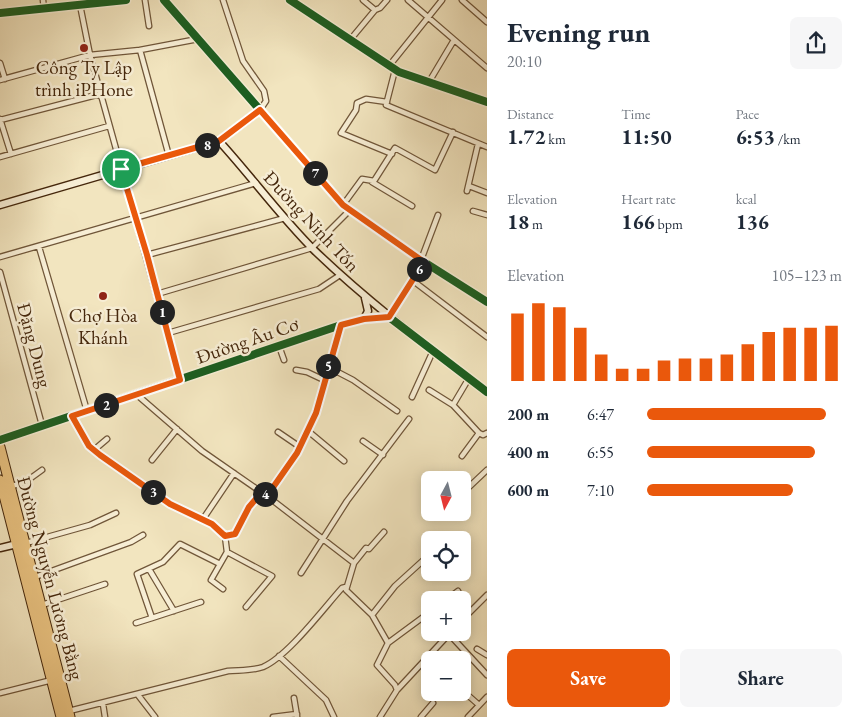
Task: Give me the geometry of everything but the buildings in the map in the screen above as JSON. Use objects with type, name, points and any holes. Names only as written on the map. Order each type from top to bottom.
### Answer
[{"type":"highway","name":"Đường Nguyễn Lương Bằng","points":[[0,447],[11,486],[21,544],[35,577],[37,600],[52,680],[67,715]]},
{"type":"highway","name":"Đường Nguyễn Lương Bằng","points":[[0,480],[37,600],[67,715]]},
{"type":"street","points":[[43,0],[44,9]]},
{"type":"street","points":[[0,13],[126,0]]},
{"type":"street","points":[[145,0],[149,26]]},
{"type":"street","points":[[164,0],[349,211],[422,261],[487,302]]},
{"type":"street","points":[[0,205],[219,141],[260,110],[266,101],[264,91],[243,61],[223,0]]},
{"type":"street","points":[[363,0],[375,10]]},
{"type":"street","points":[[350,40],[375,10],[380,8],[387,0]]},
{"type":"street","points":[[408,0],[487,68]]},
{"type":"street","points":[[442,0],[426,16],[392,68],[387,102],[389,107],[487,147]]},
{"type":"street","points":[[462,0],[487,22]]},
{"type":"street","points":[[295,1],[392,68],[487,102]]},
{"type":"street","points":[[80,5],[100,94],[147,255],[180,380]]},
{"type":"street","points":[[0,63],[2,79],[90,55],[140,50],[198,39]]},
{"type":"street","points":[[429,82],[454,40]]},
{"type":"street","points":[[140,50],[169,156]]},
{"type":"street","points":[[11,154],[0,119],[100,94]]},
{"type":"street","points":[[387,102],[365,99],[357,102],[356,110],[341,134],[392,154]]},
{"type":"street","points":[[0,157],[109,126]]},
{"type":"street","points":[[372,182],[395,148],[400,149],[429,169],[435,170],[453,132]]},
{"type":"street","name":"Đường Ninh Tốn","points":[[219,141],[312,248],[389,317]]},
{"type":"street","points":[[467,191],[478,144]]},
{"type":"street","points":[[343,205],[362,179],[372,182],[412,206]]},
{"type":"street","points":[[0,257],[256,183]]},
{"type":"street","points":[[468,186],[487,193]]},
{"type":"street","points":[[157,294],[312,248],[349,211]]},
{"type":"street","points":[[473,211],[487,215]]},
{"type":"street","points":[[438,215],[422,261],[389,317],[487,392]]},
{"type":"street","points":[[147,255],[286,218]]},
{"type":"street","points":[[39,246],[87,411]]},
{"type":"street","name":"Đặng Dung","points":[[0,272],[42,425]]},
{"type":"street","points":[[168,333],[318,289],[340,275]]},
{"type":"street","points":[[412,280],[487,337]]},
{"type":"street","points":[[364,319],[368,311],[365,297]]},
{"type":"street","name":"Đường Âu Cơ","points":[[0,440],[341,325],[364,319],[389,317]]},
{"type":"street","points":[[267,496],[300,447],[308,431],[321,399],[324,380],[341,325]]},
{"type":"street","points":[[279,346],[284,360]]},
{"type":"street","points":[[412,397],[433,351]]},
{"type":"street","points":[[328,367],[353,380],[397,411]]},
{"type":"street","points":[[296,370],[307,372],[324,380]]},
{"type":"street","points":[[453,405],[469,378]]},
{"type":"street","points":[[429,390],[453,405],[479,433],[484,436],[487,433]]},
{"type":"street","points":[[136,394],[202,451],[262,492],[354,563]]},
{"type":"street","points":[[72,416],[89,446],[94,450],[170,504],[203,519],[225,536],[228,552],[211,580],[223,589]]},
{"type":"street","points":[[301,573],[347,502],[409,419]]},
{"type":"street","points":[[152,460],[177,429]]},
{"type":"street","points":[[308,431],[344,461]]},
{"type":"street","points":[[278,432],[300,447]]},
{"type":"street","points":[[462,456],[479,433]]},
{"type":"street","points":[[94,450],[106,440]]},
{"type":"street","points":[[362,441],[383,455]]},
{"type":"street","points":[[11,486],[24,483],[42,470]]},
{"type":"street","points":[[471,485],[487,470]]},
{"type":"street","points":[[203,519],[234,473]]},
{"type":"street","points":[[225,536],[235,534],[249,507],[262,492]]},
{"type":"street","points":[[0,548],[90,525],[116,514]]},
{"type":"street","points":[[384,532],[369,550],[366,548],[354,563],[346,588],[348,593],[372,615],[388,643]]},
{"type":"street","points":[[35,577],[131,542],[143,535]]},
{"type":"street","points":[[152,618],[137,576],[166,560],[180,544],[220,564]]},
{"type":"street","points":[[228,552],[272,576],[246,607]]},
{"type":"street","points":[[372,615],[395,586],[421,562]]},
{"type":"street","points":[[148,569],[174,611]]},
{"type":"street","points":[[37,600],[105,584]]},
{"type":"street","points":[[67,715],[163,686],[228,671],[250,670],[263,667],[279,656],[342,588],[346,588]]},
{"type":"street","points":[[471,611],[487,595]]},
{"type":"street","points":[[136,623],[200,602]]},
{"type":"street","points":[[397,690],[395,685],[377,665],[388,643],[421,619]]},
{"type":"street","points":[[435,651],[444,641]]},
{"type":"street","points":[[456,641],[487,675]]},
{"type":"street","points":[[477,648],[487,656]]},
{"type":"street","points":[[279,656],[326,700],[334,717]]},
{"type":"street","points":[[380,717],[397,690],[421,666]]},
{"type":"street","points":[[0,694],[52,680]]},
{"type":"street","points":[[138,695],[155,717]]},
{"type":"street","points":[[468,717],[487,697]]},
{"type":"street","points":[[273,717],[297,716],[294,698]]},
{"type":"street","points":[[471,698],[479,706]]},
{"type":"street","points":[[421,717],[433,703]]},
{"type":"street","points":[[103,704],[105,717]]},
{"type":"cycle path","points":[[0,13],[126,0]]},
{"type":"cycle path","points":[[164,0],[343,205],[421,260],[487,302]]},
{"type":"cycle path","points":[[290,0],[399,72],[487,102]]},
{"type":"cycle path","points":[[0,440],[341,325],[364,319],[389,317],[487,392]]},
{"type":"place","name":"Công Ty Lập trình iPHone","points":[[84,48]]},
{"type":"place","name":"Chợ Hòa Khánh","points":[[103,296]]},
{"type":"route","points":[[260,110],[349,211],[424,262],[389,317],[364,319],[341,325],[321,390],[321,399],[297,453],[267,496],[262,492],[249,507],[235,534],[225,536],[212,524],[170,504],[100,455],[89,446],[72,416],[180,380],[147,255],[121,169],[219,141],[260,110]]}]
